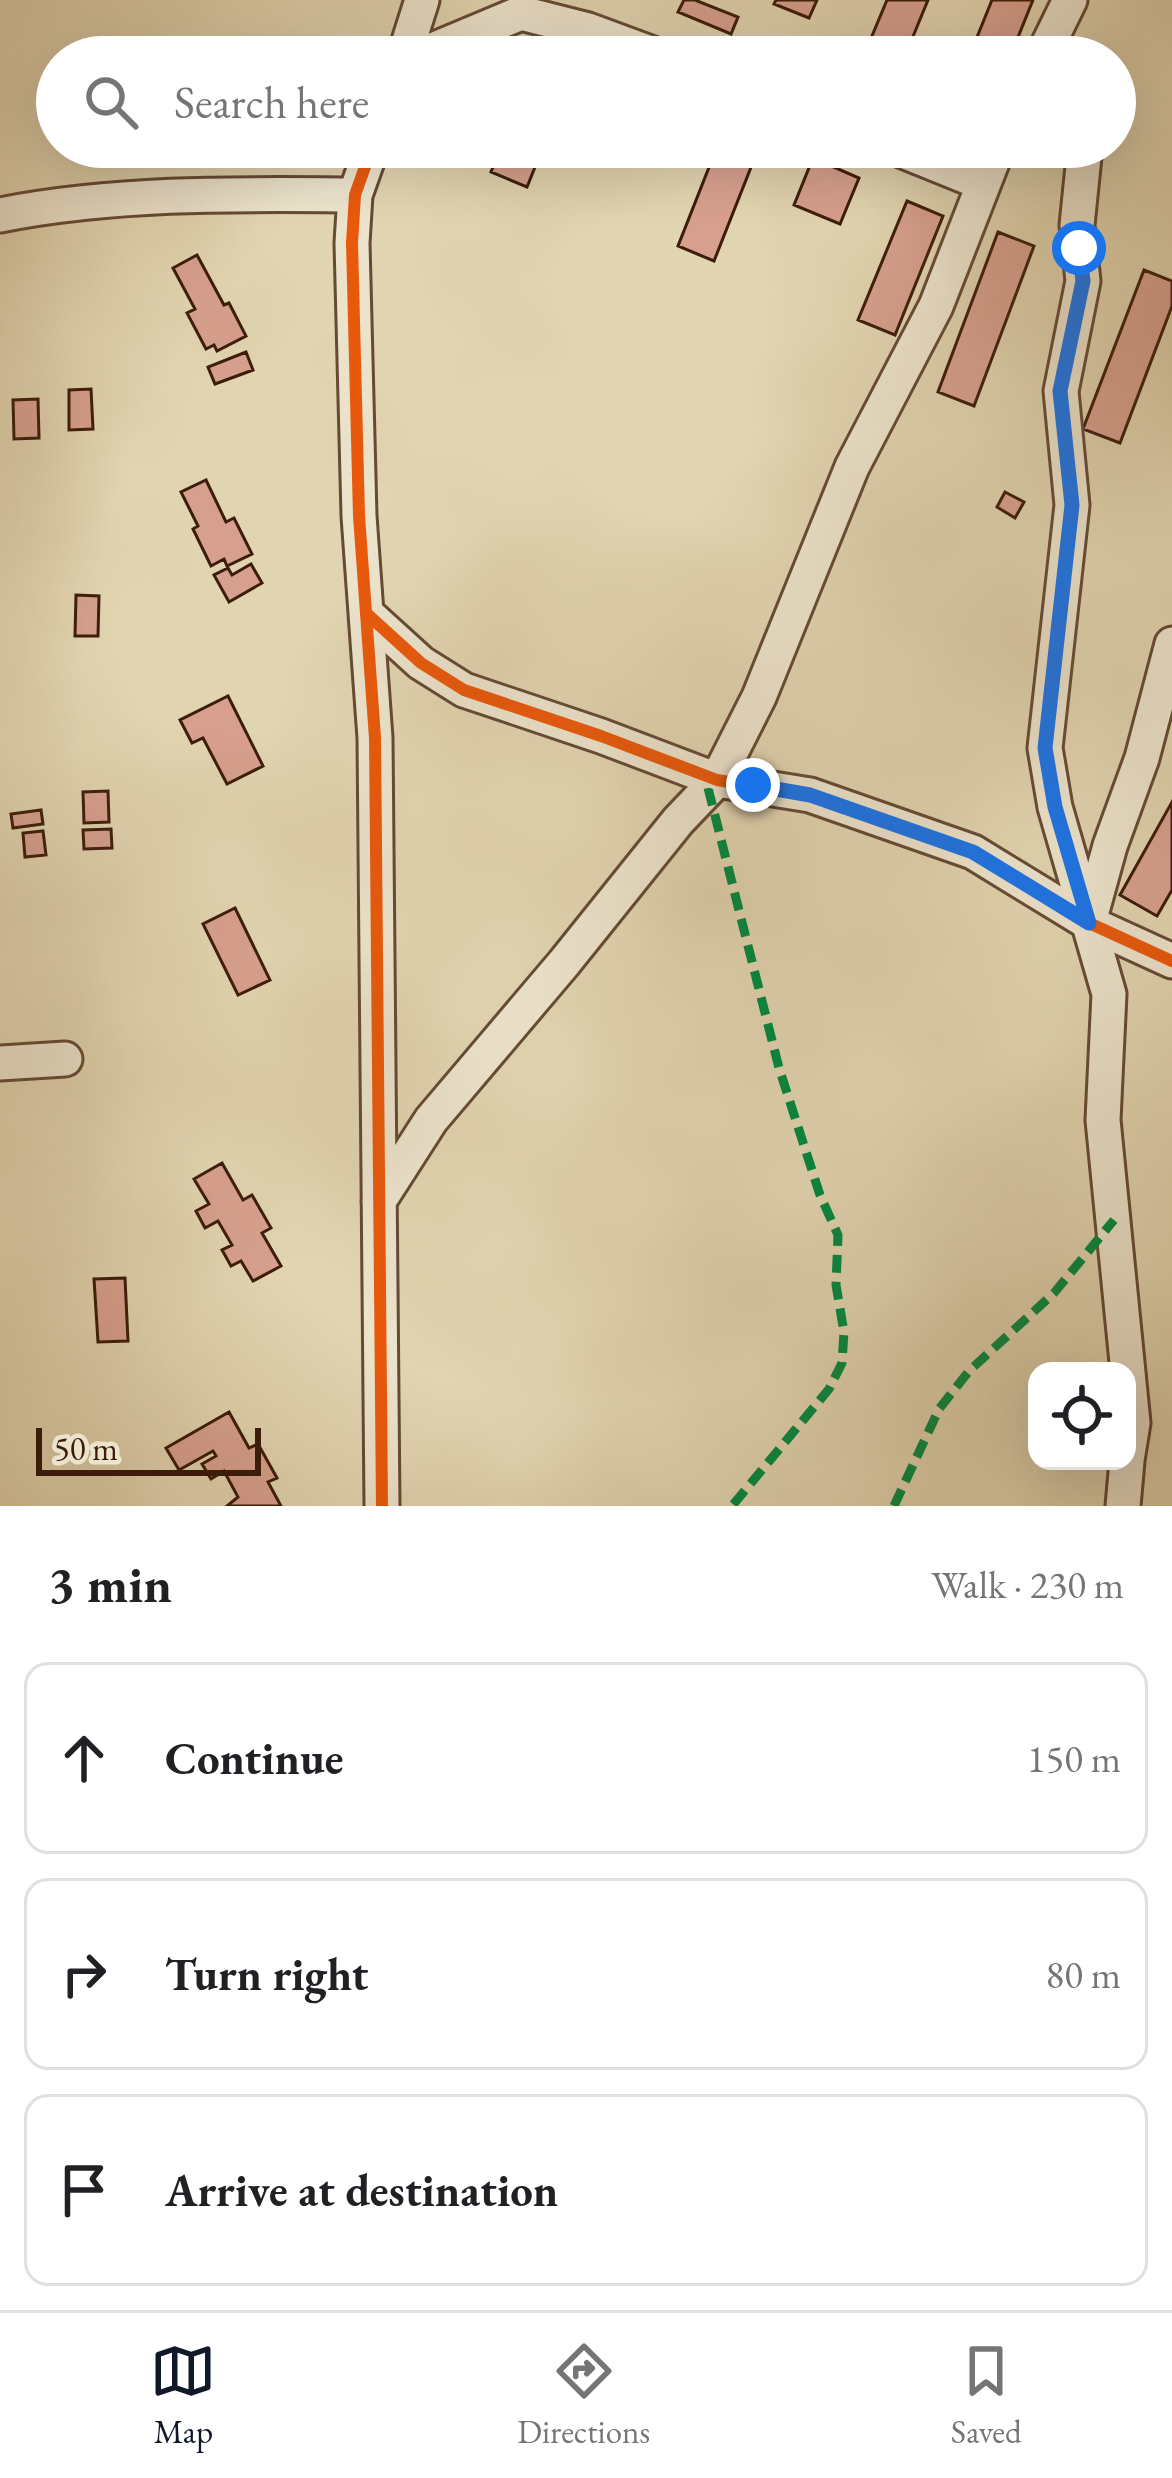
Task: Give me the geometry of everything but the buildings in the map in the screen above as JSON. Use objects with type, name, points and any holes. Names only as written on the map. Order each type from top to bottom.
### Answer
[{"type":"street","points":[[411,36],[422,0]]},
{"type":"street","points":[[465,36],[532,7],[604,36]]},
{"type":"street","points":[[365,168],[355,195],[352,243],[366,613],[376,738],[382,1506]]},
{"type":"street","points":[[945,168],[982,183]]},
{"type":"street","points":[[380,1201],[431,1120],[716,780],[759,697],[852,467],[936,306],[989,168]]},
{"type":"street","points":[[1083,168],[1077,225],[1083,281],[1060,391],[1072,505],[1045,748],[1055,807],[1109,994],[1103,1120],[1127,1362]]},
{"type":"street","points":[[0,215],[54,204],[201,193],[355,195]]},
{"type":"street","points":[[366,613],[421,663],[464,690],[716,780],[810,795],[973,852],[1089,923],[1172,961]]},
{"type":"street","points":[[1089,923],[1109,845],[1142,758],[1172,644]]},
{"type":"street","points":[[0,1063],[65,1059]]},
{"type":"street","points":[[1123,1506],[1126,1470]]},
{"type":"marked path","points":[[708,788],[779,1068],[820,1195],[838,1235],[836,1285],[844,1332],[842,1363],[829,1389],[732,1506]]},
{"type":"marked path","points":[[894,1506],[939,1409],[969,1371],[1054,1293],[1114,1220]]},
{"type":"cycle path","points":[[365,168],[355,195],[352,243],[359,516],[375,738],[382,1506]]},
{"type":"cycle path","points":[[366,613],[421,663],[464,690],[717,780],[810,795],[973,852],[1089,923],[1172,961]]},
{"type":"route","points":[[753,785],[810,795],[973,852],[1089,923],[1055,807],[1045,748],[1072,505],[1060,391],[1083,281],[1079,248]]}]
